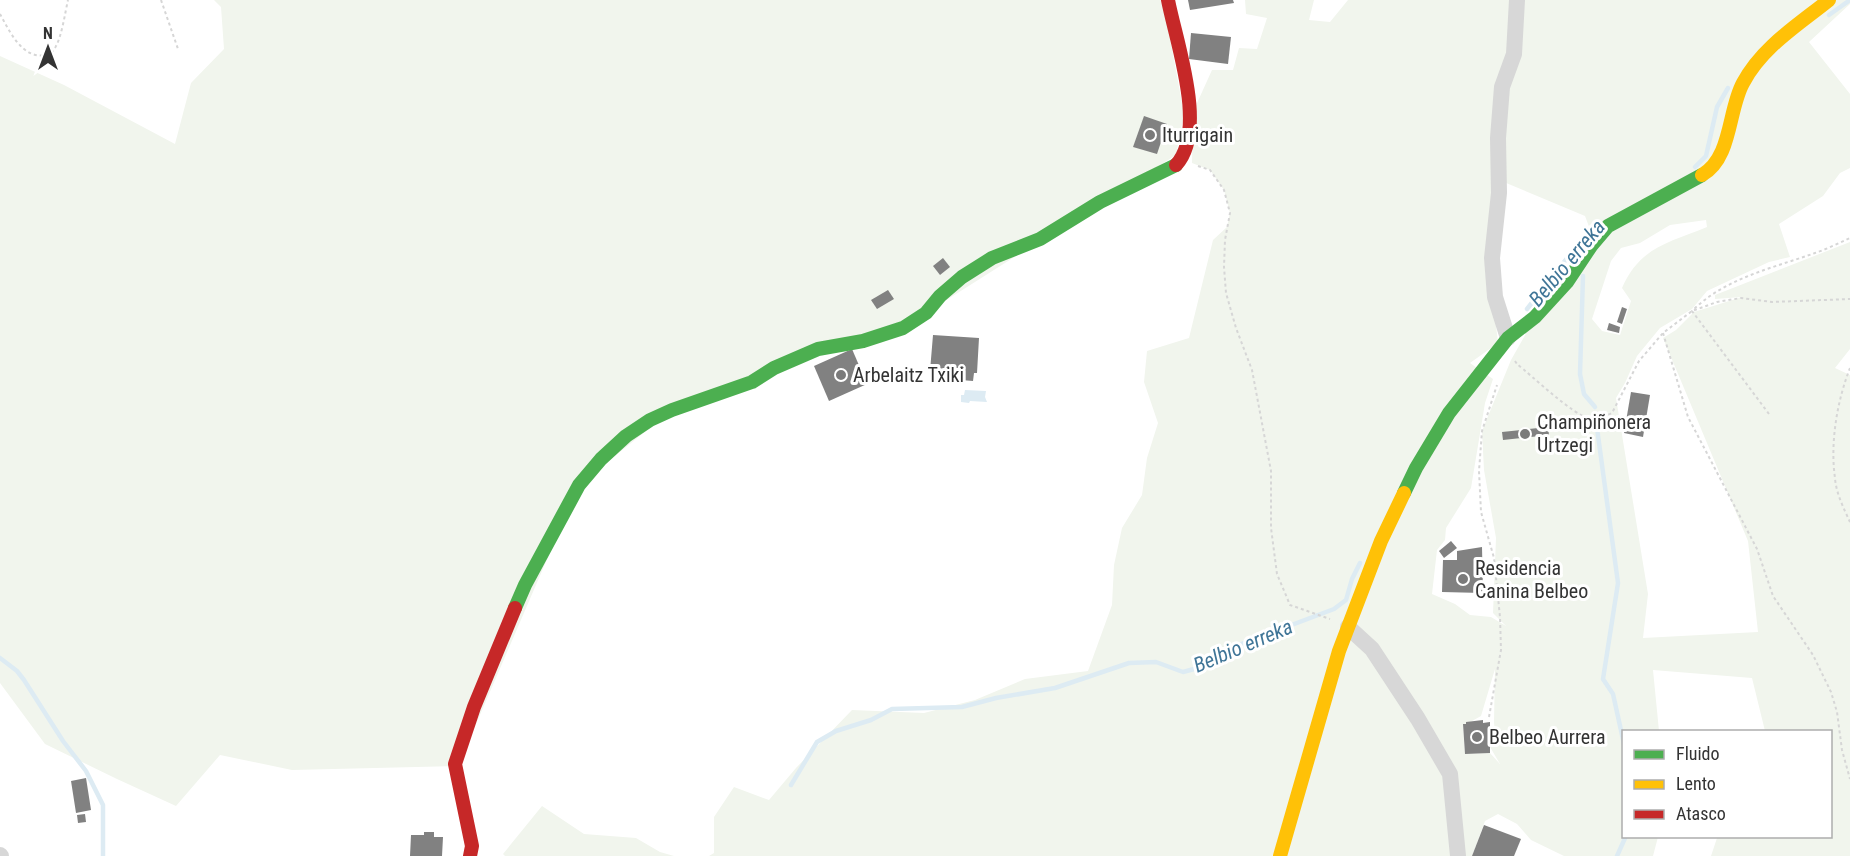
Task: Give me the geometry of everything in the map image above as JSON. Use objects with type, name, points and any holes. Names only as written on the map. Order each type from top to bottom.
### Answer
[{"type":"street","points":[[475,853],[455,764],[474,706],[525,585],[579,484],[626,436],[650,420],[699,399],[752,382],[774,368],[818,349],[863,341],[903,328],[926,313],[940,296],[963,277],[992,258],[1040,239],[1100,202],[1176,165],[1181,160],[1189,140],[1189,107],[1168,0]]},
{"type":"street","points":[[1508,338],[1495,297],[1492,258],[1499,193],[1498,138],[1502,87],[1514,54],[1517,0]]},
{"type":"street","points":[[1280,856],[1348,627],[1381,541],[1416,468],[1449,413],[1508,338],[1535,316],[1567,282],[1591,246],[1608,226],[1708,171],[1718,161],[1734,104],[1741,85],[1752,67],[1776,40],[1829,0]]},
{"type":"street","points":[[1348,627],[1372,649],[1418,719],[1450,774],[1458,856]]},
{"type":"path","points":[[0,14],[11,34],[25,51],[41,56],[50,54],[56,46],[68,0]]},
{"type":"path","points":[[161,0],[178,49]]},
{"type":"path","points":[[1181,160],[1210,170],[1224,190],[1230,213],[1225,240],[1226,293],[1252,370],[1271,471],[1271,528],[1277,574],[1290,605],[1321,614],[1348,627]]},
{"type":"path","points":[[1508,338],[1517,364],[1573,410],[1587,418],[1604,417],[1612,413],[1639,361],[1663,333],[1704,299],[1723,287],[1819,252],[1850,238]]},
{"type":"path","points":[[1692,311],[1717,302],[1741,298],[1772,302],[1850,299]]},
{"type":"path","points":[[1692,311],[1769,414]]},
{"type":"path","points":[[1663,333],[1688,417],[1756,549],[1773,596],[1813,655],[1831,692],[1850,779]]},
{"type":"path","points":[[1850,368],[1838,411],[1833,445],[1835,480],[1850,522]]},
{"type":"path","points":[[1489,717],[1501,650],[1500,617],[1494,558],[1482,512],[1479,471],[1482,431],[1497,382]]},
{"type":"shaded area","points":[[214,0],[1163,0],[1184,114],[1176,155],[926,313],[672,410],[579,485],[458,766],[292,770],[220,755],[176,806],[45,744],[0,683],[0,56],[64,85],[175,144],[191,83],[224,49],[221,7]]},
{"type":"shaded area","points":[[1245,0],[1314,0],[1309,20],[1330,22],[1348,0],[1850,0],[1850,4],[1809,42],[1850,94],[1850,168],[1840,173],[1823,196],[1779,224],[1790,257],[1769,262],[1707,291],[1692,309],[1660,328],[1637,356],[1616,398],[1648,594],[1643,638],[1758,632],[1748,541],[1663,338],[1676,330],[1694,312],[1742,297],[1715,299],[1715,295],[1850,242],[1850,349],[1835,368],[1850,375],[1850,856],[1711,856],[1717,838],[1832,838],[1832,730],[1765,730],[1752,678],[1653,670],[1659,730],[1622,730],[1622,838],[1658,838],[1653,856],[1564,856],[1531,840],[1517,824],[1498,814],[1485,821],[1472,856],[709,856],[714,853],[714,817],[734,787],[769,800],[796,768],[852,710],[924,713],[975,700],[1025,679],[1088,671],[1112,605],[1114,565],[1122,528],[1142,495],[1147,458],[1158,423],[1144,382],[1147,351],[1189,338],[1213,240],[1227,227],[1230,213],[1224,190],[1210,170],[1192,163],[1193,112],[1212,70],[1233,70],[1239,48],[1257,49],[1267,18],[1246,14]],"holes":[[[1499,180],[1585,216],[1596,245],[1528,330],[1511,360],[1482,431],[1484,470],[1496,538],[1493,613],[1506,626],[1491,617],[1470,615],[1455,604],[1432,594],[1437,550],[1445,540],[1446,528],[1471,488],[1485,403],[1493,379],[1470,363],[1498,343],[1495,316]],[[1706,220],[1707,227],[1657,248],[1637,263],[1622,288],[1631,301],[1620,335],[1602,331],[1592,319],[1611,261],[1621,248],[1640,243],[1670,225]],[[1495,669],[1496,746],[1490,747],[1500,764],[1490,753],[1465,754],[1463,726],[1481,716]]]},
{"type":"shaded area","points":[[965,390],[986,391],[987,402],[961,402],[961,395],[964,395]]},
{"type":"shaded area","points":[[542,806],[584,834],[636,838],[660,852],[674,856],[505,856],[503,854]]},
{"type":"building","points":[[1188,0],[1233,0],[1234,3],[1190,10]]},
{"type":"building","points":[[1191,33],[1231,37],[1228,64],[1189,59]]},
{"type":"building","name":"Iturrigain","points":[[1144,116],[1167,124],[1157,154],[1133,147]]},
{"type":"building","points":[[943,258],[950,267],[940,275],[933,266]]},
{"type":"building","points":[[888,290],[894,299],[877,309],[871,300]]},
{"type":"building","points":[[1622,307],[1627,309],[1622,324],[1617,322]]},
{"type":"building","points":[[1609,323],[1620,327],[1619,333],[1607,330]]},
{"type":"building","points":[[933,335],[979,338],[977,373],[974,373],[973,381],[948,379],[949,372],[930,371]]},
{"type":"building","name":"Arbelaitz Txiki","points":[[852,349],[867,384],[829,401],[814,366]]},
{"type":"building","points":[[1631,392],[1650,395],[1643,437],[1624,433]]},
{"type":"building","name":"Champiñonera Urtzegi","points":[[1548,427],[1549,435],[1503,440],[1502,432]]},
{"type":"building","points":[[1451,541],[1457,548],[1444,558],[1439,551]]},
{"type":"building","name":"Residencia Canina Belbeo","points":[[1482,547],[1483,593],[1442,592],[1443,560],[1457,560],[1457,551]]},
{"type":"building","name":"Belbeo Aurrera","points":[[1483,720],[1483,723],[1490,722],[1490,753],[1465,754],[1463,724]]},
{"type":"building","points":[[86,778],[91,810],[76,813],[71,781]]},
{"type":"building","points":[[85,814],[86,822],[78,823],[77,815]]},
{"type":"building","points":[[1484,825],[1521,839],[1514,856],[1472,856]]},
{"type":"building","points":[[424,832],[434,832],[434,837],[443,837],[442,856],[410,856],[411,835],[424,835]]},
{"type":"waterway","name":"Belbio erreka","points":[[1829,15],[1850,0]]},
{"type":"waterway","name":"Belbio erreka","points":[[1695,167],[1706,156],[1717,107],[1728,88]]},
{"type":"waterway","name":"Belbio erreka","points":[[1527,309],[1579,243]]},
{"type":"waterway","points":[[1583,276],[1580,374],[1584,394],[1595,407]]},
{"type":"waterway","points":[[1597,428],[1618,583],[1603,679],[1613,694],[1622,735]]},
{"type":"waterway","name":"Belbio erreka","points":[[791,785],[817,742],[836,731],[871,720],[892,709],[962,707],[996,698],[1055,688],[1129,663],[1156,662],[1183,672],[1209,665],[1228,649],[1334,609],[1346,600],[1352,579],[1360,563]]},
{"type":"waterway","points":[[0,658],[17,671],[24,680],[63,741],[86,771],[103,805],[103,856]]},
{"type":"waterway","points":[[1617,856],[1625,838]]},
{"type":"traffic: fast","points":[[515,608],[579,485],[601,459],[626,436],[650,420],[672,410],[752,382],[774,368],[818,349],[863,341],[903,328],[926,313],[940,296],[962,277],[992,258],[1040,239],[1100,202],[1176,165]]},
{"type":"traffic: fast","points":[[1404,493],[1449,413],[1508,338],[1535,317],[1567,282],[1591,246],[1608,226],[1702,175]]},
{"type":"traffic: slow","points":[[1702,175],[1719,157],[1738,94],[1751,70],[1782,37],[1829,0]]},
{"type":"traffic: slow","points":[[1280,856],[1339,651],[1381,541],[1404,493]]},
{"type":"traffic: jam","points":[[1168,0],[1190,108],[1185,150],[1176,165]]},
{"type":"traffic: jam","points":[[470,856],[472,846],[455,764],[474,707],[515,608]]},
{"type":"place","name":"Iturrigain","points":[[1150,135]]},
{"type":"place","name":"Arbelaitz Txiki","points":[[841,375]]},
{"type":"place","name":"Champiñonera Urtzegi","points":[[1525,434]]},
{"type":"place","name":"Residencia Canina Belbeo","points":[[1463,579]]},
{"type":"place","name":"Belbeo Aurrera","points":[[1477,737]]}]
